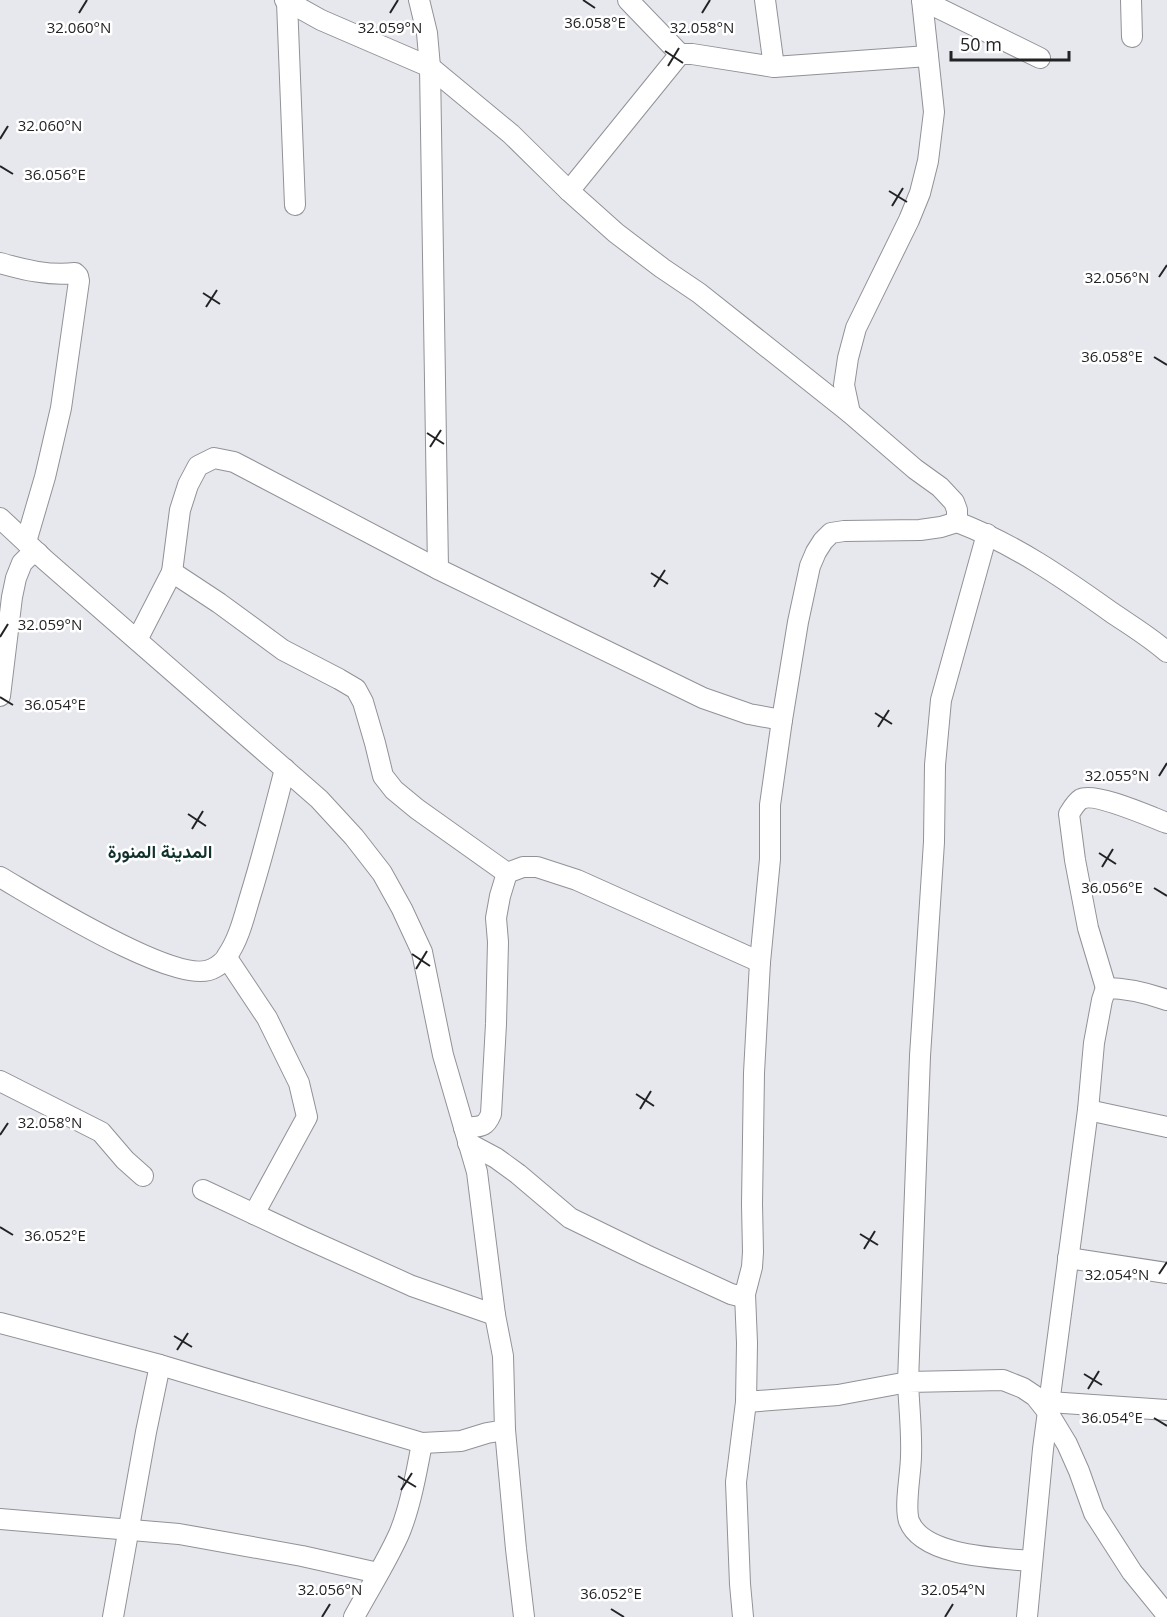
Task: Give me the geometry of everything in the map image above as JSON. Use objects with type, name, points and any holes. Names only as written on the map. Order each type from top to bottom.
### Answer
[{"type":"street","points":[[419,0],[427,33],[430,67],[438,569]]},
{"type":"street","points":[[628,0],[680,54],[774,67],[928,56]]},
{"type":"street","points":[[765,0],[774,67]]},
{"type":"street","points":[[850,413],[844,385],[856,328],[909,220],[920,193],[928,161],[934,112],[922,0]]},
{"type":"street","points":[[922,0],[1040,58]]},
{"type":"street","points":[[1131,0],[1132,37]]},
{"type":"street","points":[[286,1],[321,20],[430,67],[511,134],[616,233],[699,293],[940,487],[954,502],[957,522]]},
{"type":"street","points":[[286,1],[295,205]]},
{"type":"street","points":[[570,191],[680,54]]},
{"type":"street","points":[[0,263],[29,271],[61,275],[75,273],[79,281],[61,408],[32,547],[29,556],[22,563],[12,597],[0,696]]},
{"type":"street","points":[[137,640],[172,572],[180,510],[188,485],[198,466],[214,458],[234,462],[438,569],[703,698],[749,714],[782,720]]},
{"type":"street","points":[[0,518],[319,799],[354,837],[382,873],[402,909],[422,952],[443,1055],[477,1172],[495,1315],[503,1356],[505,1430],[524,1617]]},
{"type":"street","points":[[743,1617],[736,1482],[746,1402],[745,1294],[752,1268],[753,1252],[754,1073],[760,962],[770,859],[771,805],[782,720],[798,622],[810,566],[816,552],[831,534],[844,531],[920,530],[957,522],[987,534],[1028,556],[1088,595],[1167,652]]},
{"type":"street","points":[[987,534],[941,700],[935,765],[934,842],[920,1056],[908,1383],[911,1455],[908,1511],[915,1531],[934,1544],[952,1551],[993,1558],[1032,1561]]},
{"type":"street","points":[[172,572],[283,650],[356,689],[366,712],[383,776],[394,790],[507,873]]},
{"type":"street","points":[[0,877],[122,946],[194,972],[212,970],[227,958],[239,933],[262,859],[285,769]]},
{"type":"street","points":[[1027,1617],[1048,1407],[1089,1110],[1094,1043],[1106,988],[1088,928],[1069,814],[1082,799],[1090,797],[1119,804],[1167,823]]},
{"type":"street","points":[[507,873],[523,867],[537,867],[577,880],[760,962]]},
{"type":"street","points":[[466,1136],[483,1126],[491,1114],[496,1024],[498,942],[496,918],[507,873]]},
{"type":"street","points":[[227,958],[267,1018],[299,1083],[307,1117],[254,1214]]},
{"type":"street","points":[[1106,988],[1119,988],[1167,999]]},
{"type":"street","points":[[0,1081],[101,1132],[125,1160],[143,1176]]},
{"type":"street","points":[[1089,1110],[1167,1127]]},
{"type":"street","points":[[466,1136],[518,1174],[570,1218],[731,1294],[739,1296],[745,1294]]},
{"type":"street","points":[[203,1190],[412,1286],[495,1315]]},
{"type":"street","points":[[1068,1258],[1167,1273]]},
{"type":"street","points":[[0,1323],[160,1365],[422,1443],[461,1441],[505,1430]]},
{"type":"street","points":[[113,1617],[160,1365]]},
{"type":"street","points":[[746,1402],[838,1395],[908,1383],[1003,1380],[1023,1388],[1048,1407],[1079,1471],[1094,1513],[1132,1572],[1167,1615]]},
{"type":"street","points":[[1048,1407],[1167,1410]]},
{"type":"street","points":[[354,1617],[400,1531],[422,1443]]},
{"type":"street","points":[[0,1519],[179,1534],[302,1556],[378,1573]]},
{"type":"district","name":"المدينة المنورة","points":[[160,852]]}]
